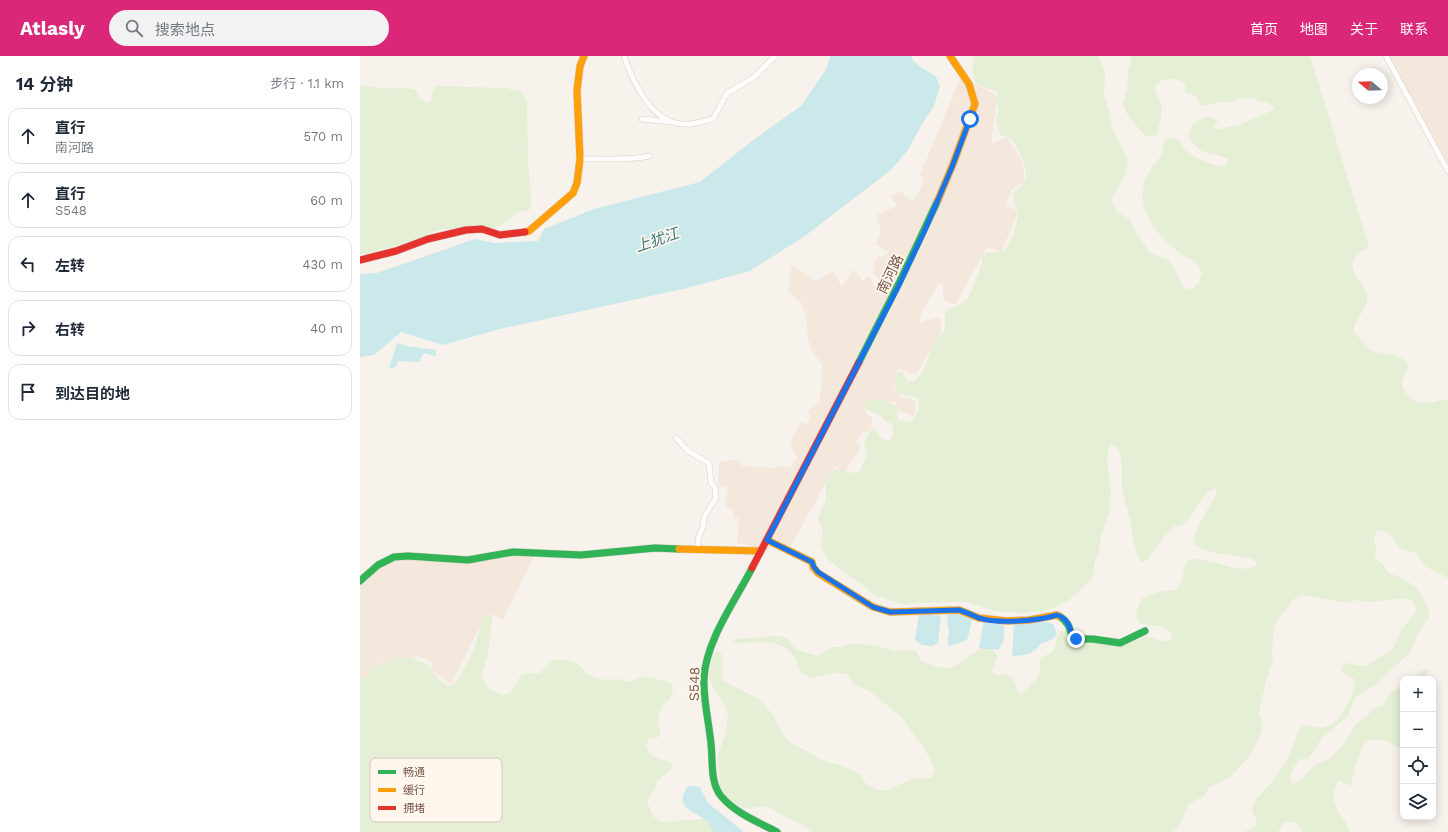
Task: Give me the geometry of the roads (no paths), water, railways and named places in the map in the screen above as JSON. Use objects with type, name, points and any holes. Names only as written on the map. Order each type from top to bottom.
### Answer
[{"type":"street","points":[[360,260],[396,251],[428,239],[466,230],[482,229],[500,235],[529,232],[573,193],[577,183],[580,159],[577,91],[580,66],[584,56]]},
{"type":"street","points":[[624,56],[632,77],[645,101],[660,114],[674,123]]},
{"type":"street","points":[[642,119],[691,124],[713,119],[727,93],[753,78],[775,56]]},
{"type":"street","name":"南河路","points":[[788,498],[898,287],[925,230],[952,167],[975,104],[974,93],[970,84],[950,56]]},
{"type":"street","points":[[1386,56],[1448,171]]},
{"type":"street","points":[[580,159],[636,159],[650,156]]},
{"type":"street","points":[[676,438],[688,451],[709,463],[711,483],[715,488],[716,498],[704,517],[697,550]]},
{"type":"street","name":"S548","points":[[777,832],[730,806],[720,795],[714,783],[704,681],[705,669],[710,652],[719,631],[788,498]]},
{"type":"street","points":[[767,540],[812,562],[818,572],[873,607],[890,612],[959,610],[968,612],[979,618],[1008,621],[1047,618],[1057,615],[1062,617],[1069,624],[1072,637],[1076,639],[1092,638],[1120,643],[1145,631]]},
{"type":"street","points":[[360,581],[378,566],[394,557],[408,556],[468,560],[514,552],[581,555],[655,548],[761,551]]},
{"type":"water","name":"上犹江","points":[[830,56],[911,56],[914,62],[936,77],[940,86],[934,106],[908,150],[891,170],[805,236],[750,271],[683,289],[500,329],[443,345],[401,332],[374,355],[360,357],[360,274],[377,273],[475,239],[494,243],[538,241],[544,229],[594,209],[700,182],[752,141],[801,106],[827,68]]},
{"type":"water","points":[[397,343],[436,350],[436,356],[424,353],[419,362],[398,361],[396,367],[389,368]]},
{"type":"water","points":[[955,613],[971,618],[972,621],[967,640],[948,646],[949,631],[947,616],[948,614]]},
{"type":"water","points":[[919,615],[941,616],[938,643],[932,646],[922,645],[915,639]]},
{"type":"water","points":[[984,621],[1003,624],[1004,626],[1003,642],[998,650],[979,648]]},
{"type":"water","points":[[1046,622],[1053,624],[1057,634],[1054,638],[1040,644],[1038,648],[1029,654],[1012,655],[1014,624]]},
{"type":"water","points":[[688,786],[700,787],[708,803],[744,832],[713,832],[711,826],[704,819],[689,810],[683,803],[684,793]]}]
